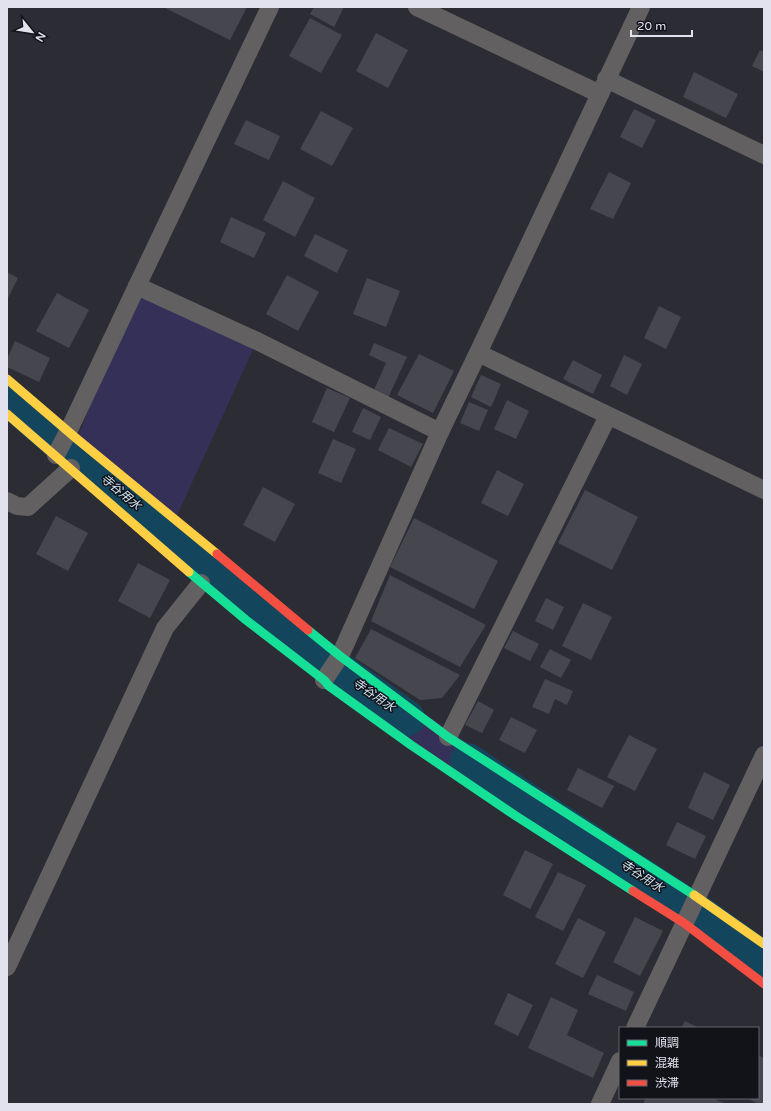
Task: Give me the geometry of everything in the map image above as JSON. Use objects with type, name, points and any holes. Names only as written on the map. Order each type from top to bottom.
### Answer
[{"type":"street","points":[[56,454],[68,433],[270,7]]},
{"type":"street","points":[[417,7],[764,155]]},
{"type":"street","points":[[641,7],[440,432],[332,668],[329,686],[404,741],[516,816],[685,922],[764,984]]},
{"type":"street","points":[[137,286],[257,340],[440,432]]},
{"type":"street","points":[[478,353],[764,490]]},
{"type":"street","points":[[7,380],[332,668]]},
{"type":"street","points":[[7,414],[56,454],[201,583],[258,630],[332,668],[448,737],[697,898],[764,944]]},
{"type":"street","points":[[448,737],[608,416]]},
{"type":"street","points":[[7,501],[17,506],[28,507],[71,468]]},
{"type":"street","points":[[7,966],[165,628],[201,583]]},
{"type":"street","points":[[635,1027],[764,755]]},
{"type":"street","points":[[600,1104],[619,1063]]},
{"type":"shaded area","points":[[137,286],[257,341],[175,520],[340,656],[764,944],[764,984],[331,688],[7,414],[7,380],[77,439]]},
{"type":"building","points":[[163,7],[247,7],[230,40]]},
{"type":"building","points":[[314,7],[344,7],[334,27],[310,14]]},
{"type":"building","points":[[310,18],[342,35],[321,73],[289,56]]},
{"type":"building","points":[[376,33],[408,50],[388,88],[356,71]]},
{"type":"building","points":[[760,50],[764,52],[764,72],[752,66]]},
{"type":"building","points":[[694,72],[738,94],[726,118],[683,97]]},
{"type":"building","points":[[634,109],[656,120],[642,148],[620,137]]},
{"type":"building","points":[[321,111],[353,128],[332,166],[300,149]]},
{"type":"building","points":[[246,120],[280,136],[269,160],[234,144]]},
{"type":"building","points":[[609,172],[631,183],[613,219],[590,209]]},
{"type":"building","points":[[283,181],[315,198],[295,237],[263,220]]},
{"type":"building","points":[[231,217],[266,233],[254,258],[220,242]]},
{"type":"building","points":[[315,234],[348,250],[337,273],[304,256]]},
{"type":"building","points":[[7,272],[18,278],[7,300]]},
{"type":"building","points":[[287,275],[319,292],[298,331],[266,314]]},
{"type":"building","points":[[367,278],[400,291],[386,327],[353,314]]},
{"type":"building","points":[[57,293],[89,310],[69,348],[36,331]]},
{"type":"building","points":[[659,306],[681,317],[666,349],[644,338]]},
{"type":"building","points":[[15,341],[50,358],[39,382],[7,367],[7,359]]},
{"type":"building","points":[[374,343],[407,357],[388,398],[373,392],[386,363],[369,355]]},
{"type":"building","points":[[419,354],[454,371],[433,413],[397,395]]},
{"type":"building","points":[[624,355],[642,364],[627,395],[610,386]]},
{"type":"building","points":[[573,360],[602,375],[593,394],[563,379]]},
{"type":"building","points":[[481,375],[501,384],[491,407],[471,397]]},
{"type":"building","points":[[327,388],[350,398],[334,432],[312,422]]},
{"type":"building","points":[[507,400],[529,411],[516,439],[494,429]]},
{"type":"building","points":[[469,402],[488,410],[479,431],[460,423]]},
{"type":"building","points":[[363,408],[381,417],[370,440],[352,432]]},
{"type":"building","points":[[389,428],[423,444],[411,467],[378,450]]},
{"type":"building","points":[[333,439],[356,449],[341,483],[318,473]]},
{"type":"building","points":[[497,470],[524,484],[508,516],[481,503]]},
{"type":"building","points":[[263,487],[295,504],[275,542],[243,525]]},
{"type":"building","points":[[585,490],[638,517],[612,570],[558,543]]},
{"type":"building","points":[[56,516],[88,533],[68,571],[36,554]]},
{"type":"building","points":[[414,518],[498,561],[474,609],[390,567]]},
{"type":"building","points":[[138,563],[170,580],[150,618],[118,601]]},
{"type":"building","points":[[390,575],[486,625],[460,667],[371,621]]},
{"type":"building","points":[[546,598],[564,607],[553,630],[535,621]]},
{"type":"building","points":[[583,603],[612,617],[591,660],[562,646]]},
{"type":"building","points":[[371,629],[460,675],[442,698],[420,700],[355,658]]},
{"type":"building","points":[[513,631],[539,644],[530,661],[504,648]]},
{"type":"building","points":[[550,649],[571,660],[561,678],[540,667]]},
{"type":"building","points":[[545,679],[573,691],[567,705],[555,699],[549,714],[532,707]]},
{"type":"building","points":[[478,701],[494,710],[482,733],[465,725]]},
{"type":"building","points":[[511,717],[537,730],[525,753],[499,740]]},
{"type":"building","points":[[629,735],[657,749],[635,791],[607,777]]},
{"type":"building","points":[[578,768],[614,786],[602,808],[567,790]]},
{"type":"building","points":[[704,772],[730,785],[713,820],[688,808]]},
{"type":"building","points":[[677,822],[706,836],[695,859],[666,845]]},
{"type":"building","points":[[525,850],[553,864],[530,909],[503,895]]},
{"type":"building","points":[[558,872],[586,885],[563,931],[535,917]]},
{"type":"building","points":[[635,917],[663,931],[640,976],[613,962]]},
{"type":"building","points":[[578,918],[606,932],[583,978],[555,964]]},
{"type":"building","points":[[597,975],[634,992],[626,1011],[588,994]]},
{"type":"building","points":[[508,993],[533,1005],[518,1036],[494,1024]]},
{"type":"building","points":[[551,997],[578,1010],[567,1035],[604,1053],[593,1078],[528,1048]]},
{"type":"building","points":[[685,1021],[697,1027],[682,1027]]},
{"type":"building","points":[[759,1056],[764,1058],[764,1104],[759,1104],[748,1099],[759,1099]]},
{"type":"building","points":[[646,1099],[714,1099],[726,1104],[643,1104]]},
{"type":"waterway","name":"寺谷用水","points":[[7,397],[68,450],[313,652],[407,718]]},
{"type":"waterway","name":"寺谷用水","points":[[468,761],[704,917],[764,960]]},
{"type":"traffic: fast","points":[[189,572],[246,620],[324,680],[329,686],[411,745],[516,816],[633,891]]},
{"type":"traffic: fast","points":[[308,630],[340,656],[448,737],[694,895]]},
{"type":"traffic: slow","points":[[7,379],[77,439],[217,554]]},
{"type":"traffic: slow","points":[[7,414],[189,572]]},
{"type":"traffic: slow","points":[[694,895],[764,944]]},
{"type":"traffic: jam","points":[[217,554],[308,630]]},
{"type":"traffic: jam","points":[[633,891],[684,923],[764,984]]}]
